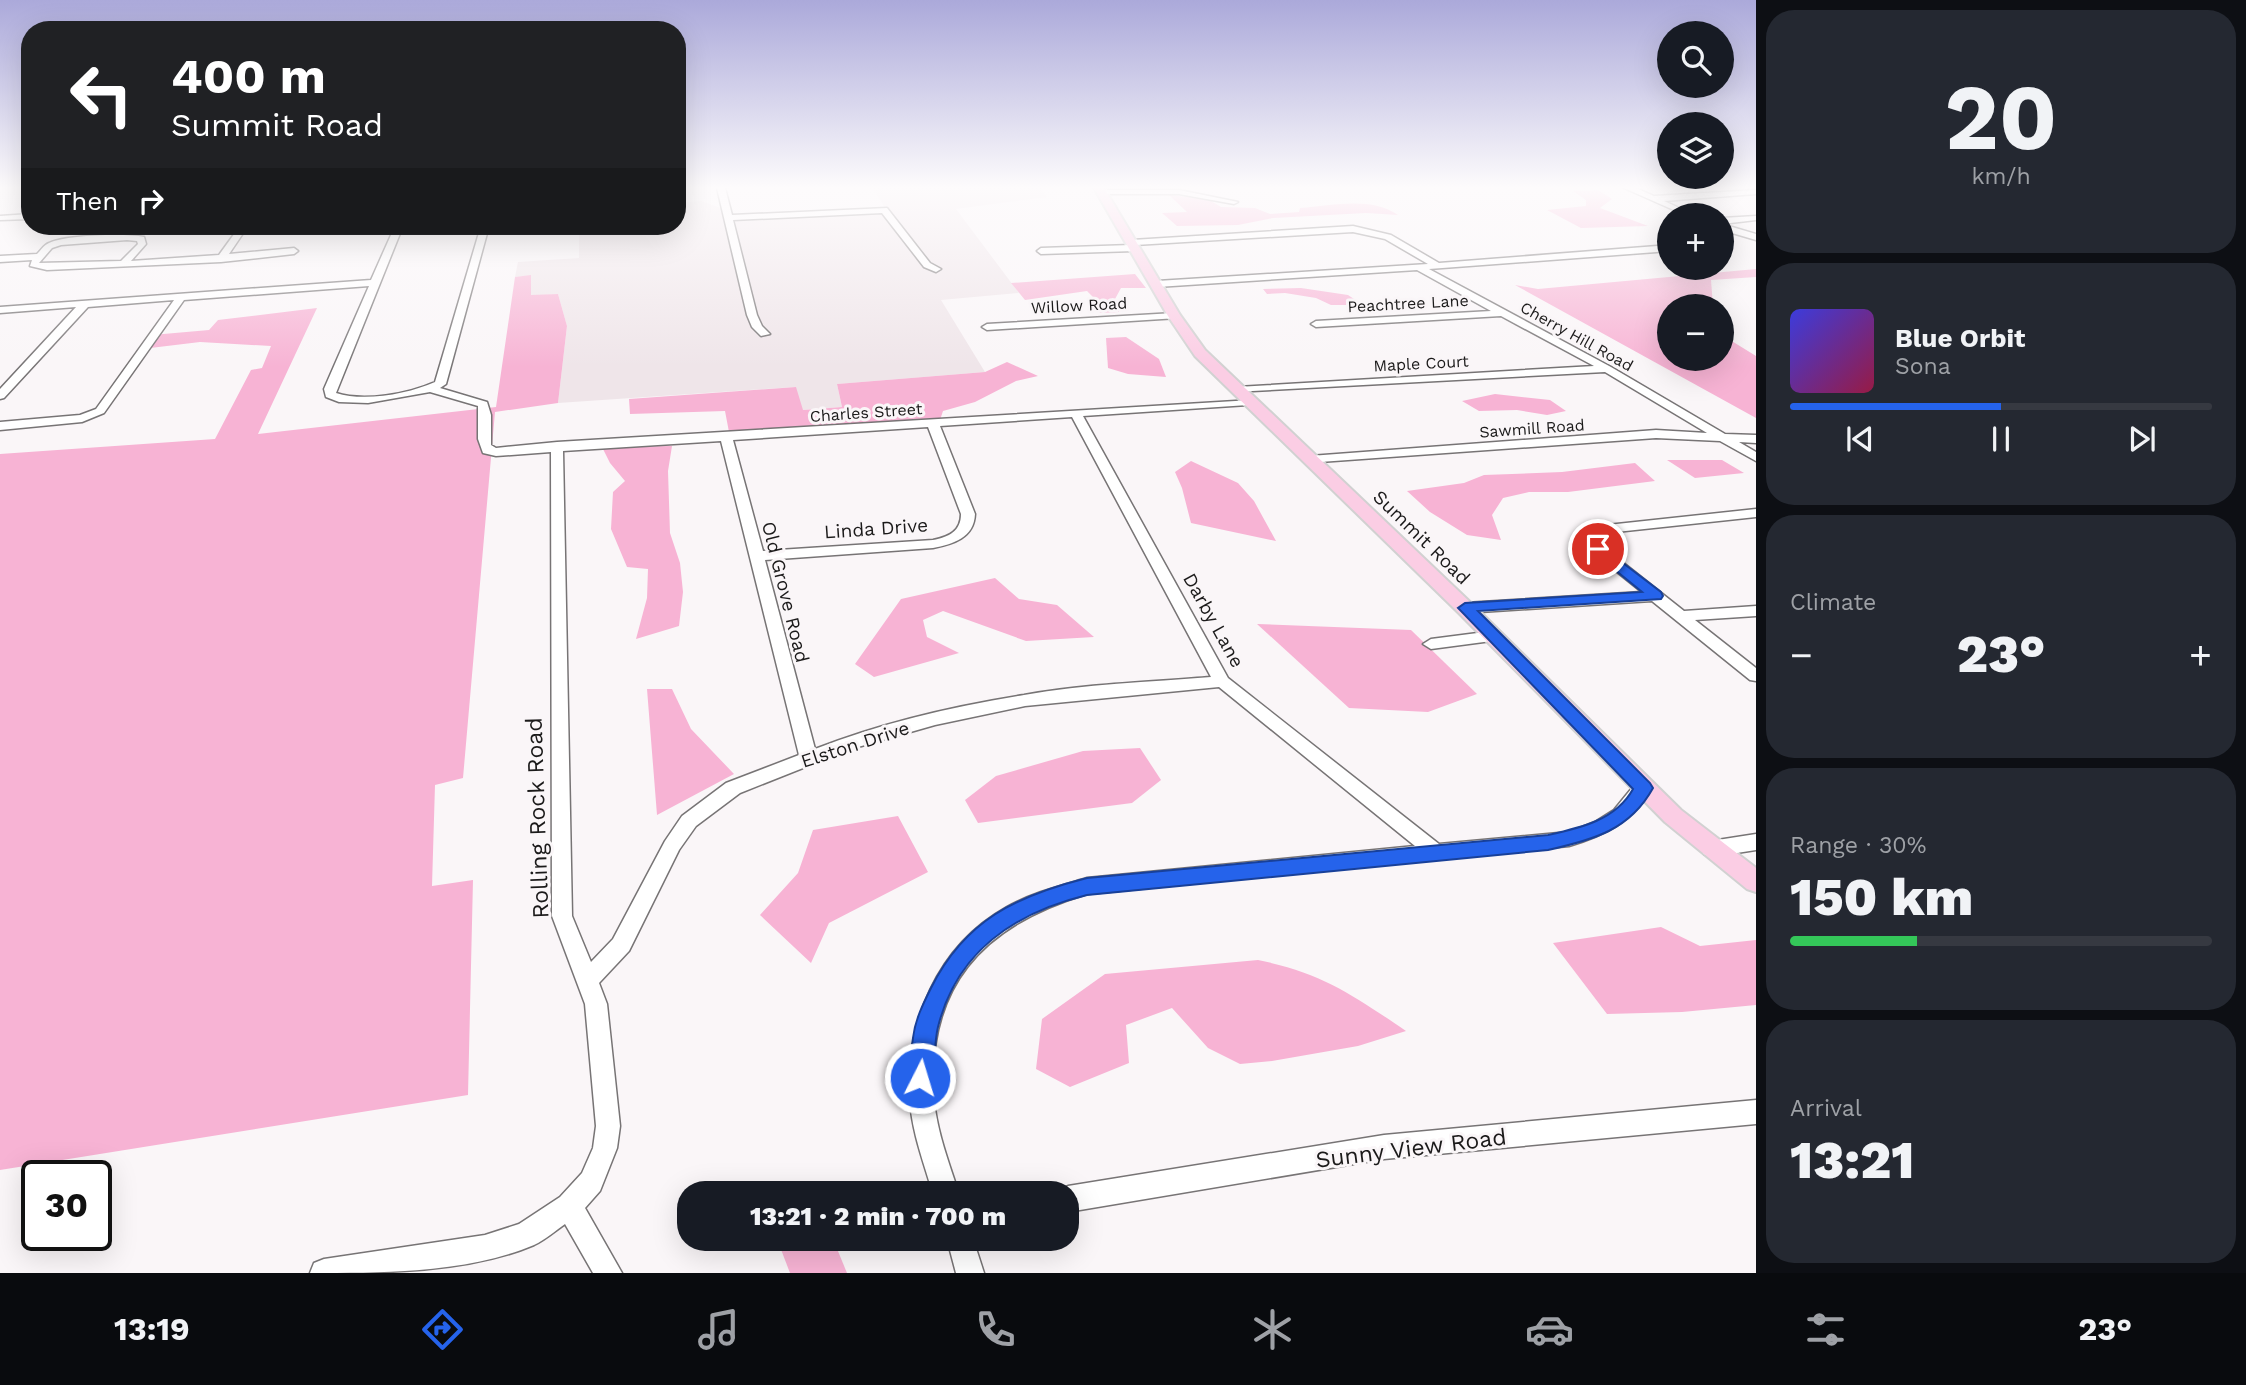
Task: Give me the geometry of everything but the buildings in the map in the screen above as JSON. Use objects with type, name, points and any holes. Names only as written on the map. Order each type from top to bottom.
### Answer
[{"type":"main road","name":"Summit Road","points":[[1134,247],[1174,316],[1200,353],[1242,396],[1465,608],[1643,788],[1711,849],[1756,882]]},
{"type":"street","points":[[48,247],[33,264],[41,267],[221,259],[294,251]]},
{"type":"street","points":[[124,263],[139,247]]},
{"type":"street","points":[[221,259],[229,247]]},
{"type":"street","points":[[390,247],[330,395],[340,399],[354,400],[431,389],[443,380],[479,247]]},
{"type":"street","points":[[735,247],[753,317],[757,327],[765,334]]},
{"type":"street","points":[[913,247],[927,265],[936,270]]},
{"type":"street","points":[[1041,251],[1107,247]]},
{"type":"street","points":[[1406,247],[1436,265]]},
{"type":"street","points":[[1157,284],[1260,274],[1418,267],[1657,249]]},
{"type":"street","points":[[0,259],[38,257]]},
{"type":"street","name":"Cherry Hill Road","points":[[1418,267],[1607,369],[1756,457]]},
{"type":"street","points":[[0,310],[376,283]]},
{"type":"street","points":[[0,426],[76,419],[100,411],[182,296]]},
{"type":"street","points":[[0,396],[85,304]]},
{"type":"street","name":"Peachtree Lane","points":[[1316,324],[1502,313]]},
{"type":"street","name":"Willow Road","points":[[986,327],[1174,316]]},
{"type":"street","name":"Maple Court","points":[[1242,396],[1607,369]]},
{"type":"street","name":"Charles Street","points":[[431,389],[483,404],[486,410],[483,444],[487,450],[1076,414],[1242,396]]},
{"type":"street","name":"Darby Lane","points":[[1076,414],[1222,681],[1437,853]]},
{"type":"street","name":"Linda Drive","points":[[757,556],[933,544],[959,535],[967,525],[968,514],[933,423]]},
{"type":"street","name":"Sawmill Road","points":[[1311,460],[1656,434],[1756,439]]},
{"type":"street","name":"Old Grove Road","points":[[726,436],[809,758]]},
{"type":"street","name":"Rolling Rock Road","points":[[324,1273],[500,1245],[526,1235],[551,1221],[569,1206],[595,1173],[606,1148],[608,1126],[596,1004],[562,916],[557,446]]},
{"type":"street","points":[[1756,513],[1603,529],[1594,535],[1593,542],[1598,549],[1756,676]]},
{"type":"street","points":[[1465,608],[1656,596]]},
{"type":"street","points":[[1682,617],[1756,611]]},
{"type":"street","points":[[1430,644],[1493,636]]},
{"type":"street","name":"Elston Drive","points":[[588,979],[621,944],[672,846],[689,821],[733,788],[845,744],[935,719],[1025,700],[1222,681]]},
{"type":"street","points":[[942,1181],[926,1129],[922,1103],[925,1032],[935,1000],[950,972],[976,940],[1000,920],[1046,897],[1087,886],[1548,842],[1587,834],[1603,828],[1628,811],[1643,788]]},
{"type":"street","points":[[1711,849],[1756,842]]},
{"type":"street","name":"Sunny View Road","points":[[1079,1197],[1384,1147],[1756,1112]]},
{"type":"street","points":[[569,1206],[608,1273]]},
{"type":"street","points":[[964,1251],[970,1273]]},
{"type":"shaded area","points":[[579,247],[985,247],[1019,293],[941,300],[985,372],[837,384],[842,407],[802,410],[795,387],[558,403],[567,326],[558,294],[531,296],[531,276],[515,277],[518,262],[579,258]]},
{"type":"shaded area","points":[[1756,269],[1756,277],[1734,278],[1734,271]]},
{"type":"shaded area","points":[[1135,274],[1146,288],[1121,288],[1115,299],[1119,312],[1098,313],[1094,298],[1087,291],[1025,300],[1011,283]]},
{"type":"shaded area","points":[[531,275],[531,295],[558,294],[567,326],[558,403],[495,412],[463,778],[435,785],[432,886],[473,880],[468,1095],[62,1160],[21,1160],[21,1167],[0,1170],[0,454],[215,439],[251,370],[262,368],[271,346],[200,342],[142,349],[152,335],[209,330],[218,320],[317,308],[258,434],[496,407],[515,277]]},
{"type":"shaded area","points":[[1657,278],[1711,280],[1712,294],[1657,294],[1657,363],[1515,285],[1538,289]]},
{"type":"shaded area","points":[[1301,288],[1348,295],[1363,305],[1331,305],[1316,298],[1285,293],[1267,294],[1263,289]]},
{"type":"shaded area","points":[[1126,337],[1159,359],[1166,377],[1128,374],[1108,368],[1106,338]]},
{"type":"shaded area","points":[[1734,342],[1756,356],[1756,418],[1671,371],[1734,371]]},
{"type":"shaded area","points":[[1007,362],[1038,376],[1016,381],[975,402],[943,411],[940,420],[729,432],[725,411],[630,414],[629,399],[796,387],[803,410],[842,407],[837,384],[985,372]]},
{"type":"shaded area","points":[[1495,394],[1550,400],[1566,411],[1547,415],[1517,410],[1479,411],[1462,401]]},
{"type":"shaded area","points":[[672,446],[668,471],[670,533],[680,563],[683,592],[679,626],[636,639],[647,598],[648,569],[627,567],[611,529],[613,492],[625,481],[610,463],[602,447]]},
{"type":"shaded area","points":[[1667,460],[1722,460],[1744,473],[1695,478]]},
{"type":"shaded area","points":[[1191,461],[1238,483],[1254,501],[1276,541],[1191,523],[1175,472]]},
{"type":"shaded area","points":[[1635,463],[1655,481],[1568,492],[1529,492],[1503,498],[1492,515],[1501,540],[1467,535],[1430,512],[1407,491],[1464,483],[1484,475],[1562,472]]},
{"type":"shaded area","points":[[995,578],[1019,599],[1057,605],[1094,637],[1026,641],[943,611],[923,620],[927,637],[959,653],[874,677],[855,664],[901,599]]},
{"type":"shaded area","points":[[1257,624],[1411,630],[1477,694],[1428,712],[1349,708]]},
{"type":"shaded area","points":[[647,689],[672,689],[691,729],[734,774],[657,815]]},
{"type":"shaded area","points":[[1140,748],[1161,780],[1132,803],[978,823],[965,800],[996,776],[1083,751]]},
{"type":"shaded area","points":[[898,816],[928,872],[829,923],[811,963],[760,915],[798,873],[813,830]]},
{"type":"shaded area","points":[[1661,927],[1700,946],[1756,940],[1756,1005],[1682,1012],[1607,1014],[1553,943]]},
{"type":"shaded area","points":[[1258,960],[1281,965],[1336,987],[1406,1031],[1358,1046],[1240,1064],[1208,1048],[1172,1008],[1126,1025],[1129,1063],[1070,1087],[1036,1069],[1042,1019],[1105,974]]},
{"type":"shaded area","points":[[782,1251],[838,1251],[847,1273],[790,1273]]},
{"type":"route","points":[[920,1078],[925,1032],[931,1010],[950,972],[962,955],[992,926],[1026,905],[1046,897],[1087,886],[1569,839],[1603,828],[1628,811],[1643,788],[1465,608],[1656,596],[1598,549]]}]
